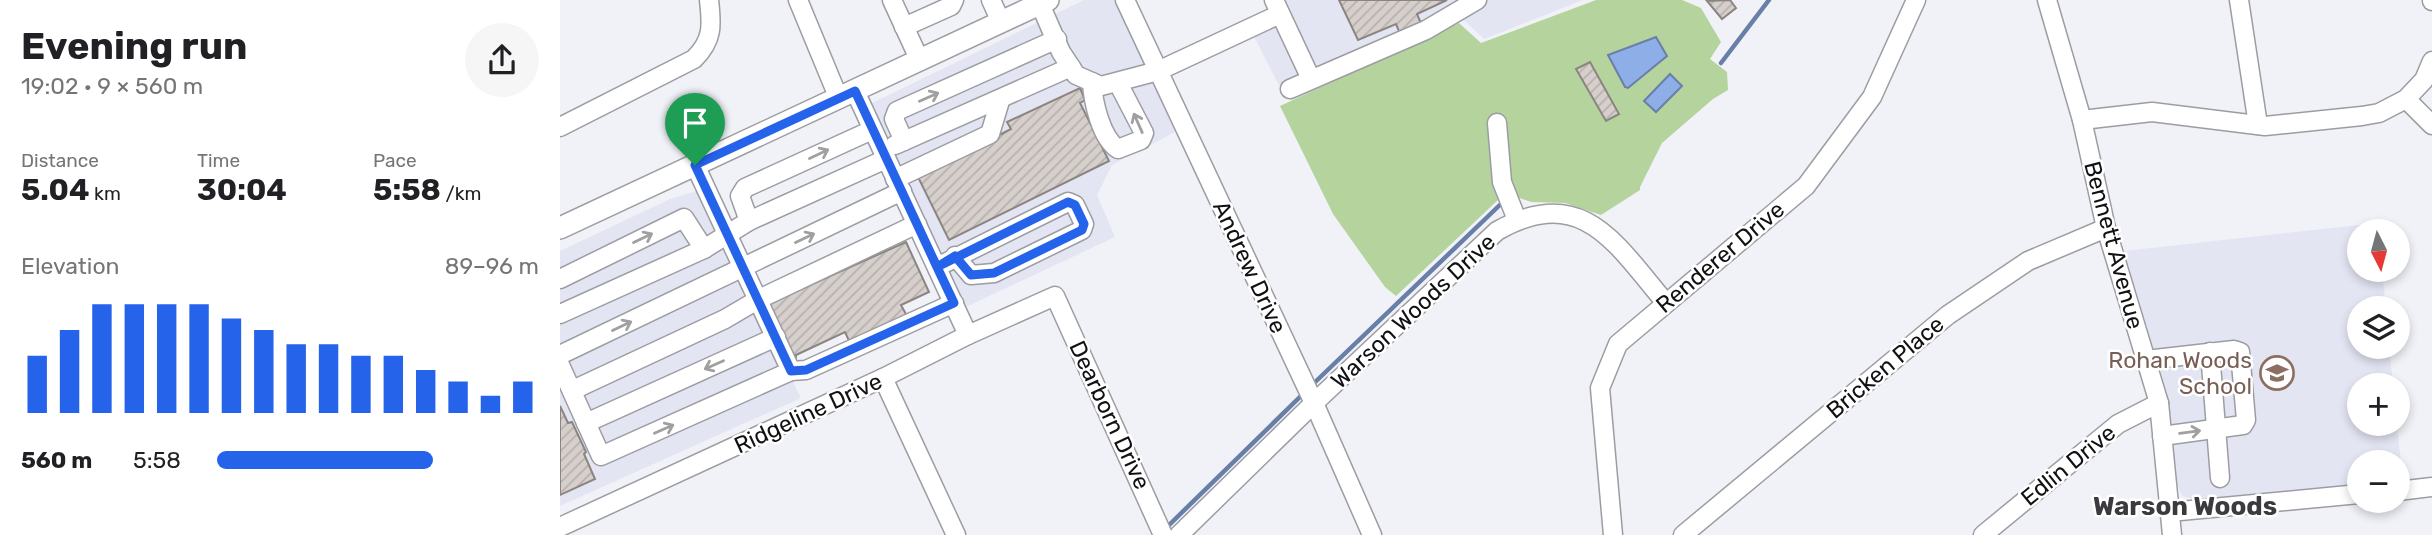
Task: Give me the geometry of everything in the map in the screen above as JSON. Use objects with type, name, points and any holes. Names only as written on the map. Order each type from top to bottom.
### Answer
[{"type":"main road","points":[[560,228],[1044,2]]},
{"type":"street","points":[[560,127],[694,59],[706,47],[710,33],[709,0]]},
{"type":"street","points":[[798,0],[847,95],[872,130],[968,335]]},
{"type":"street","points":[[891,0],[920,61]]},
{"type":"street","points":[[904,27],[951,6],[954,0]]},
{"type":"street","points":[[991,0],[1001,22]]},
{"type":"street","name":"Andrew Drive","points":[[1125,0],[1310,395],[1372,535]]},
{"type":"street","points":[[1290,89],[1426,30],[1478,0]]},
{"type":"street","name":"Renderer Drive","points":[[1613,535],[1600,388],[1618,344],[1806,186],[1872,97],[1916,0]]},
{"type":"street","name":"Bennett Avenue","points":[[2047,0],[2082,120],[2106,228],[2159,403],[2172,535]]},
{"type":"street","points":[[2239,0],[2258,125]]},
{"type":"street","points":[[1044,2],[1057,39],[1076,75],[1101,86],[1158,71],[1277,7],[1311,79]]},
{"type":"street","points":[[904,141],[894,119],[897,111],[1057,39]]},
{"type":"street","points":[[2082,120],[2152,112],[2258,125],[2362,116],[2379,113],[2406,99],[2428,83],[2432,61]]},
{"type":"street","points":[[562,308],[704,248],[749,221],[884,155],[904,141],[1000,101],[1071,67]]},
{"type":"street","points":[[1092,82],[1093,102],[1110,144],[1118,149],[1141,140],[1144,133],[1118,83]]},
{"type":"street","points":[[2406,99],[2432,125]]},
{"type":"street","points":[[560,355],[744,268],[990,134],[1000,101]]},
{"type":"street","points":[[1497,123],[1502,182],[1517,220]]},
{"type":"street","points":[[749,221],[740,196],[745,188],[872,130]]},
{"type":"street","points":[[695,165],[791,371]]},
{"type":"street","points":[[937,267],[955,256],[1068,202],[1075,205],[1084,224],[1082,230],[994,273],[971,275],[955,256]]},
{"type":"street","name":"Warson Woods Drive","points":[[1179,535],[1310,395],[1497,231],[1517,220],[1557,213],[1584,220],[1606,233],[1665,302]]},
{"type":"street","points":[[560,279],[684,218],[704,248]]},
{"type":"street","points":[[573,390],[725,319],[759,299],[917,224]]},
{"type":"street","name":"Bricken Place","points":[[1684,535],[1948,315],[2028,261],[2106,228]]},
{"type":"street","name":"Ridgeline Drive","points":[[560,527],[1055,296]]},
{"type":"street","name":"Dearborn Drive","points":[[1055,296],[1163,535]]},
{"type":"street","points":[[560,365],[601,456],[791,371],[806,370],[954,303]]},
{"type":"street","points":[[586,423],[776,337]]},
{"type":"street","points":[[2146,360],[2237,349],[2240,352],[2246,420],[2239,426],[2162,436]]},
{"type":"street","points":[[2210,352],[2220,478]]},
{"type":"street","points":[[883,378],[956,535]]},
{"type":"street","name":"Edlin Drive","points":[[1983,535],[2118,424],[2159,403]]},
{"type":"street","points":[[2410,490],[2432,487]]},
{"type":"street","points":[[2171,512],[2347,495]]},
{"type":"shaded area","points":[[1084,0],[1117,0],[1175,132],[1112,165],[1097,195],[1115,237],[953,313],[858,110]]},
{"type":"shaded area","points":[[1266,0],[1583,0],[1484,39],[1465,21],[1457,22],[1286,99],[1247,23],[1271,12]]},
{"type":"shaded area","points":[[700,190],[801,398],[560,506],[560,251],[670,199]]},
{"type":"shaded area","name":"Rohan Woods School","points":[[2347,226],[2347,282],[2383,282],[2385,296],[2347,296],[2347,359],[2390,359],[2392,373],[2347,373],[2347,436],[2398,436],[2400,450],[2347,450],[2347,487],[2194,499],[2182,496],[2177,485],[2167,392],[2124,251]]},
{"type":"green space","points":[[1596,0],[1682,0],[1701,8],[1721,42],[1710,59],[1727,72],[1728,90],[1713,99],[1662,143],[1640,190],[1601,215],[1565,203],[1531,202],[1517,197],[1499,199],[1396,296],[1385,287],[1333,214],[1280,106],[1459,23],[1481,43]]},
{"type":"water","points":[[1656,37],[1667,56],[1628,88],[1625,87],[1608,55]]},
{"type":"water","points":[[1670,74],[1682,86],[1656,112],[1644,101]]},
{"type":"building","points":[[1339,0],[1447,0],[1417,14],[1422,26],[1401,36],[1396,24],[1358,40]]},
{"type":"building","points":[[1730,0],[1736,8],[1722,19],[1707,1]]},
{"type":"building","points":[[1590,62],[1619,114],[1606,121],[1576,69]]},
{"type":"building","points":[[1080,88],[1085,100],[1080,103],[1109,161],[949,240],[918,177],[1011,129],[1007,122]]},
{"type":"building","points":[[906,242],[929,292],[901,305],[907,316],[850,343],[845,332],[796,357],[792,356],[768,309],[770,303]]},
{"type":"building","points":[[560,406],[568,423],[572,422],[595,479],[560,495]]},
{"type":"waterway","points":[[1721,63],[1769,0]]},
{"type":"waterway","points":[[1311,386],[1504,201]]},
{"type":"waterway","points":[[1166,528],[1305,392]]},
{"type":"place","name":"Rohan Woods School","points":[[2277,373]]},
{"type":"district","name":"Warson Woods","points":[[2185,506]]},
{"type":"route","points":[[695,165],[791,371],[806,370],[954,303],[937,267],[955,256],[971,275],[994,273],[1082,230],[1084,224],[1075,205],[1068,202],[955,256],[937,267],[855,91],[695,165]]}]
